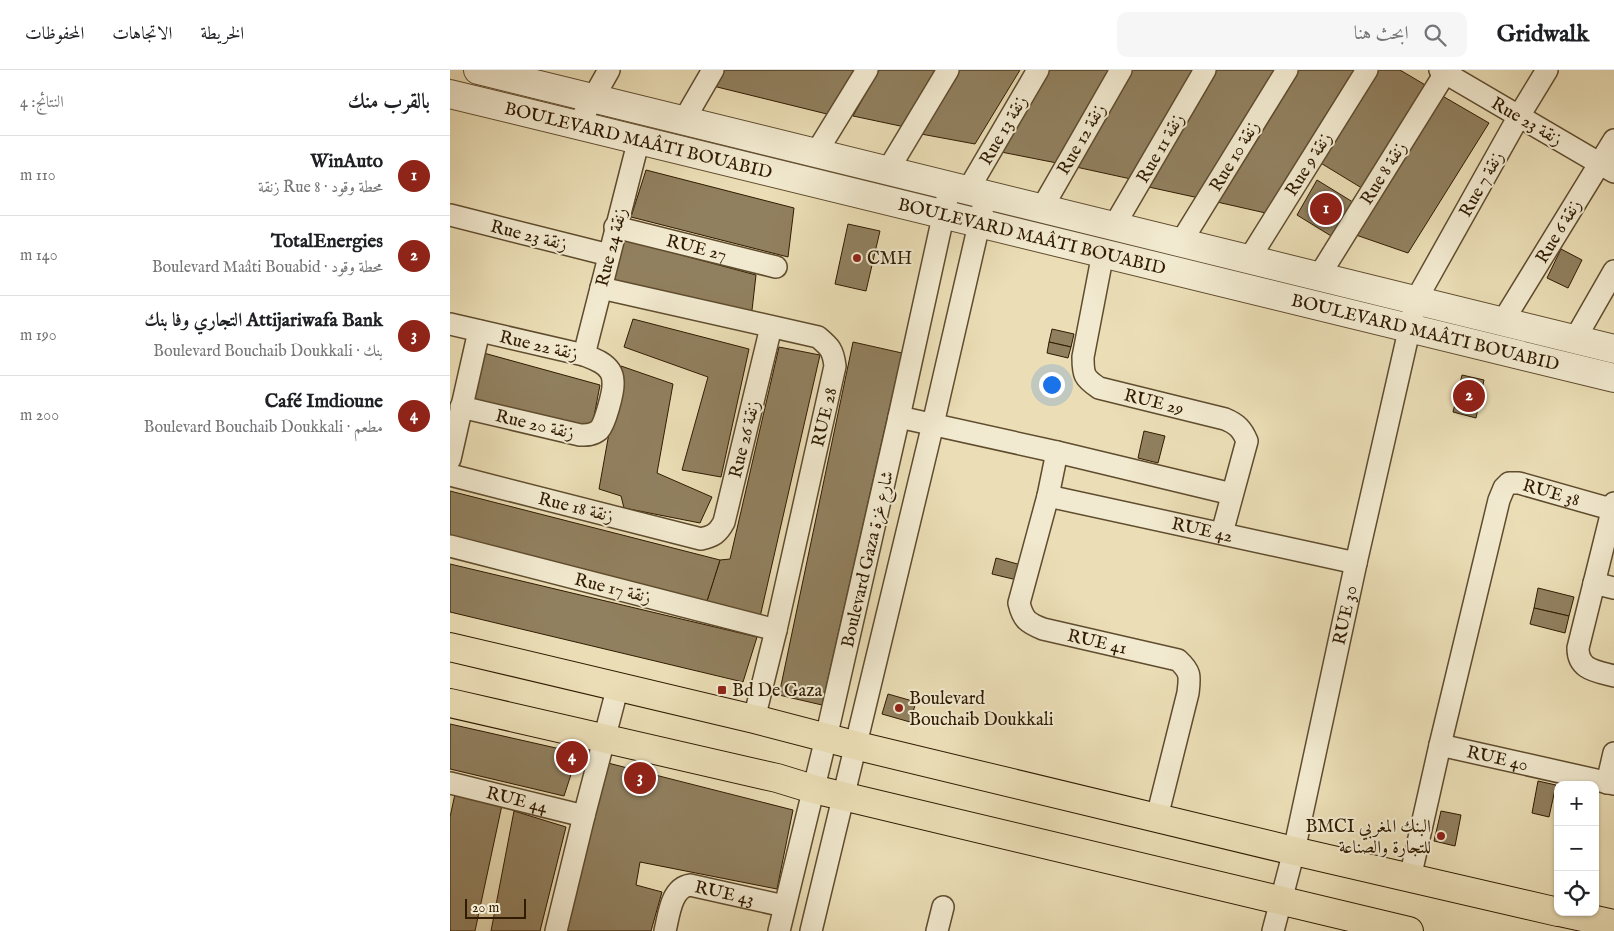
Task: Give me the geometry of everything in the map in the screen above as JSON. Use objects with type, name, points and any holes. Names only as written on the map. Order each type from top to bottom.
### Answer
[{"type":"main road","points":[[450,647],[618,686],[1294,851],[1554,911]]},
{"type":"main road","points":[[450,703],[777,778],[813,789],[1403,930]]},
{"type":"main road","points":[[1577,916],[1614,924]]},
{"type":"street","name":"BOULEVARD MAÂTI BOUABID","points":[[478,70],[1614,348]]},
{"type":"street","points":[[578,124],[610,70]]},
{"type":"street","points":[[684,120],[713,70]]},
{"type":"street","points":[[816,153],[867,70]]},
{"type":"street","points":[[888,170],[948,70]]},
{"type":"street","name":"Rue 13 زنقة","points":[[968,190],[1038,70]]},
{"type":"street","name":"Rue 12 زنقة","points":[[1042,208],[1120,70]]},
{"type":"street","name":"Rue 11 زنقة","points":[[1114,226],[1206,70]]},
{"type":"street","name":"Rue 10 زنقة","points":[[1181,242],[1286,70]]},
{"type":"street","name":"Rue 9 زنقة","points":[[1249,259],[1367,70]]},
{"type":"street","name":"Rue 7 زنقة","points":[[1416,300],[1519,116],[1547,70]]},
{"type":"street","name":"Rue 23 زنقة","points":[[1444,71],[1607,168]]},
{"type":"street","name":"Rue 8 زنقة","points":[[1319,276],[1444,71]]},
{"type":"street","name":"BOULEVARD MAÂTI BOUABID","points":[[450,94],[1614,378]]},
{"type":"street","name":"Rue 24 زنقة","points":[[584,355],[639,139]]},
{"type":"street","name":"Rue 6 زنقة","points":[[1503,321],[1607,168],[1614,140]]},
{"type":"street","name":"Boulevard Gaza شارع غزة","points":[[779,931],[826,738],[900,417],[944,214],[968,190],[980,223],[811,931]]},
{"type":"street","name":"Rue 23 زنقة","points":[[450,215],[609,255]]},
{"type":"street","name":"RUE 27","points":[[616,227],[776,267]]},
{"type":"street","name":"RUE 29","points":[[1103,253],[1083,356],[1083,369],[1087,381],[1099,388],[1225,418],[1235,423],[1242,430],[1247,441],[1222,533]]},
{"type":"street","points":[[1575,339],[1614,271]]},
{"type":"street","name":"RUE 28","points":[[601,288],[818,337],[834,353],[835,366],[776,630],[754,719]]},
{"type":"street","name":"RUE 30","points":[[1273,931],[1294,851],[1356,563],[1416,300]]},
{"type":"street","name":"Rue 22 زنقة","points":[[450,324],[584,355],[598,360],[606,366],[611,374],[613,384],[604,422]]},
{"type":"street","name":"Rue 26 زنقة","points":[[701,539],[719,532],[724,522],[771,327]]},
{"type":"street","points":[[450,460],[479,332]]},
{"type":"street","name":"Rue 20 زنقة","points":[[461,407],[580,435],[590,435],[599,430],[604,422]]},
{"type":"street","points":[[900,417],[1232,494]]},
{"type":"street","name":"RUE 41","points":[[1057,452],[1048,496],[1019,604],[1024,618],[1031,624],[1044,629],[1178,660],[1187,668],[1190,678],[1157,817]]},
{"type":"street","name":"Rue 18 زنقة","points":[[450,476],[701,539]]},
{"type":"street","name":"RUE 38","points":[[1440,745],[1504,488],[1510,483],[1518,483],[1614,507]]},
{"type":"street","name":"RUE 42","points":[[1048,496],[1356,563]]},
{"type":"street","points":[[1614,507],[1604,586],[1578,648],[1578,656],[1582,663],[1591,670],[1614,676]]},
{"type":"street","name":"Rue 17 زنقة","points":[[450,546],[776,630]]},
{"type":"street","points":[[556,931],[618,686]]},
{"type":"street","points":[[1410,878],[1440,745]]},
{"type":"street","name":"RUE 40","points":[[1440,745],[1610,784]]},
{"type":"street","points":[[1610,784],[1614,753]]},
{"type":"street","name":"RUE 44","points":[[450,783],[584,816]]},
{"type":"street","name":"RUE 43","points":[[665,931],[673,900],[683,886],[690,885],[784,906]]},
{"type":"street","points":[[937,931],[943,907]]},
{"type":"building","points":[[723,70],[859,70],[831,115],[713,86]]},
{"type":"building","points":[[879,70],[940,70],[905,127],[853,116]]},
{"type":"building","points":[[959,70],[1020,70],[975,144],[921,134]]},
{"type":"building","points":[[1044,70],[1117,70],[1062,164],[996,151]]},
{"type":"building","points":[[1132,70],[1197,70],[1131,179],[1076,167]]},
{"type":"building","points":[[1214,70],[1277,70],[1199,198],[1144,186]]},
{"type":"building","points":[[1294,70],[1357,70],[1270,214],[1217,202]]},
{"type":"building","points":[[1374,70],[1400,70],[1427,86],[1365,190],[1319,162]]},
{"type":"building","points":[[1439,94],[1489,123],[1408,253],[1356,235]]},
{"type":"building","points":[[646,170],[794,208],[788,257],[631,217]]},
{"type":"building","points":[[1317,180],[1356,204],[1336,239],[1297,215]]},
{"type":"building","name":"CMH","points":[[848,224],[880,231],[866,291],[835,284]]},
{"type":"building","points":[[622,239],[756,275],[751,319],[605,285]]},
{"type":"building","points":[[1561,249],[1582,260],[1568,288],[1547,278]]},
{"type":"building","points":[[633,319],[749,349],[721,477],[682,470],[708,377],[624,347]]},
{"type":"building","points":[[1052,329],[1074,334],[1071,347],[1049,342]]},
{"type":"building","points":[[853,342],[902,353],[822,705],[779,695]]},
{"type":"building","points":[[1049,342],[1071,347],[1068,358],[1047,353]]},
{"type":"building","points":[[779,347],[820,355],[760,617],[707,601],[720,560],[730,559]]},
{"type":"building","points":[[480,352],[600,385],[592,427],[474,400]]},
{"type":"building","points":[[621,366],[673,384],[657,473],[712,497],[700,523],[624,508],[621,496],[599,489]]},
{"type":"building","points":[[1462,375],[1484,380],[1476,418],[1453,412]]},
{"type":"building","points":[[1144,431],[1165,436],[1158,463],[1138,458]]},
{"type":"building","points":[[450,491],[720,560],[707,601],[450,535]]},
{"type":"building","points":[[996,558],[1021,565],[1017,580],[992,574]]},
{"type":"building","points":[[450,564],[757,637],[743,682],[450,612]]},
{"type":"building","points":[[1538,588],[1574,597],[1569,616],[1534,608]]},
{"type":"building","points":[[1534,608],[1569,616],[1565,633],[1530,624]]},
{"type":"building","name":"Boulevard Bouchaib Doukkali","points":[[888,694],[916,702],[910,722],[882,714]]},
{"type":"building","points":[[450,724],[578,753],[564,796],[450,769]]},
{"type":"building","points":[[608,763],[793,810],[777,889],[640,862],[636,885],[662,892],[651,931],[565,931]]},
{"type":"building","points":[[1538,781],[1554,785],[1549,817],[1532,813]]},
{"type":"building","points":[[455,794],[502,805],[475,931],[450,931],[450,817]]},
{"type":"building","points":[[514,811],[566,827],[540,931],[491,931]]},
{"type":"building","points":[[1441,811],[1461,815],[1455,846],[1434,841]]},
{"type":"place","name":"WinAuto","points":[[1326,209]]},
{"type":"place","name":"CMH","points":[[857,258]]},
{"type":"place","name":"TotalEnergies","points":[[1469,396]]},
{"type":"place","name":"Bd De Gaza","points":[[722,690]]},
{"type":"place","name":"Boulevard Bouchaib Doukkali","points":[[899,708]]},
{"type":"place","name":"Café Imdioune","points":[[572,757]]},
{"type":"place","name":"Attijariwafa Bank التجاري وفا بنك","points":[[640,778]]},
{"type":"place","name":"BMCI البنك المغربي للتجارة والصناعة","points":[[1441,836]]}]
